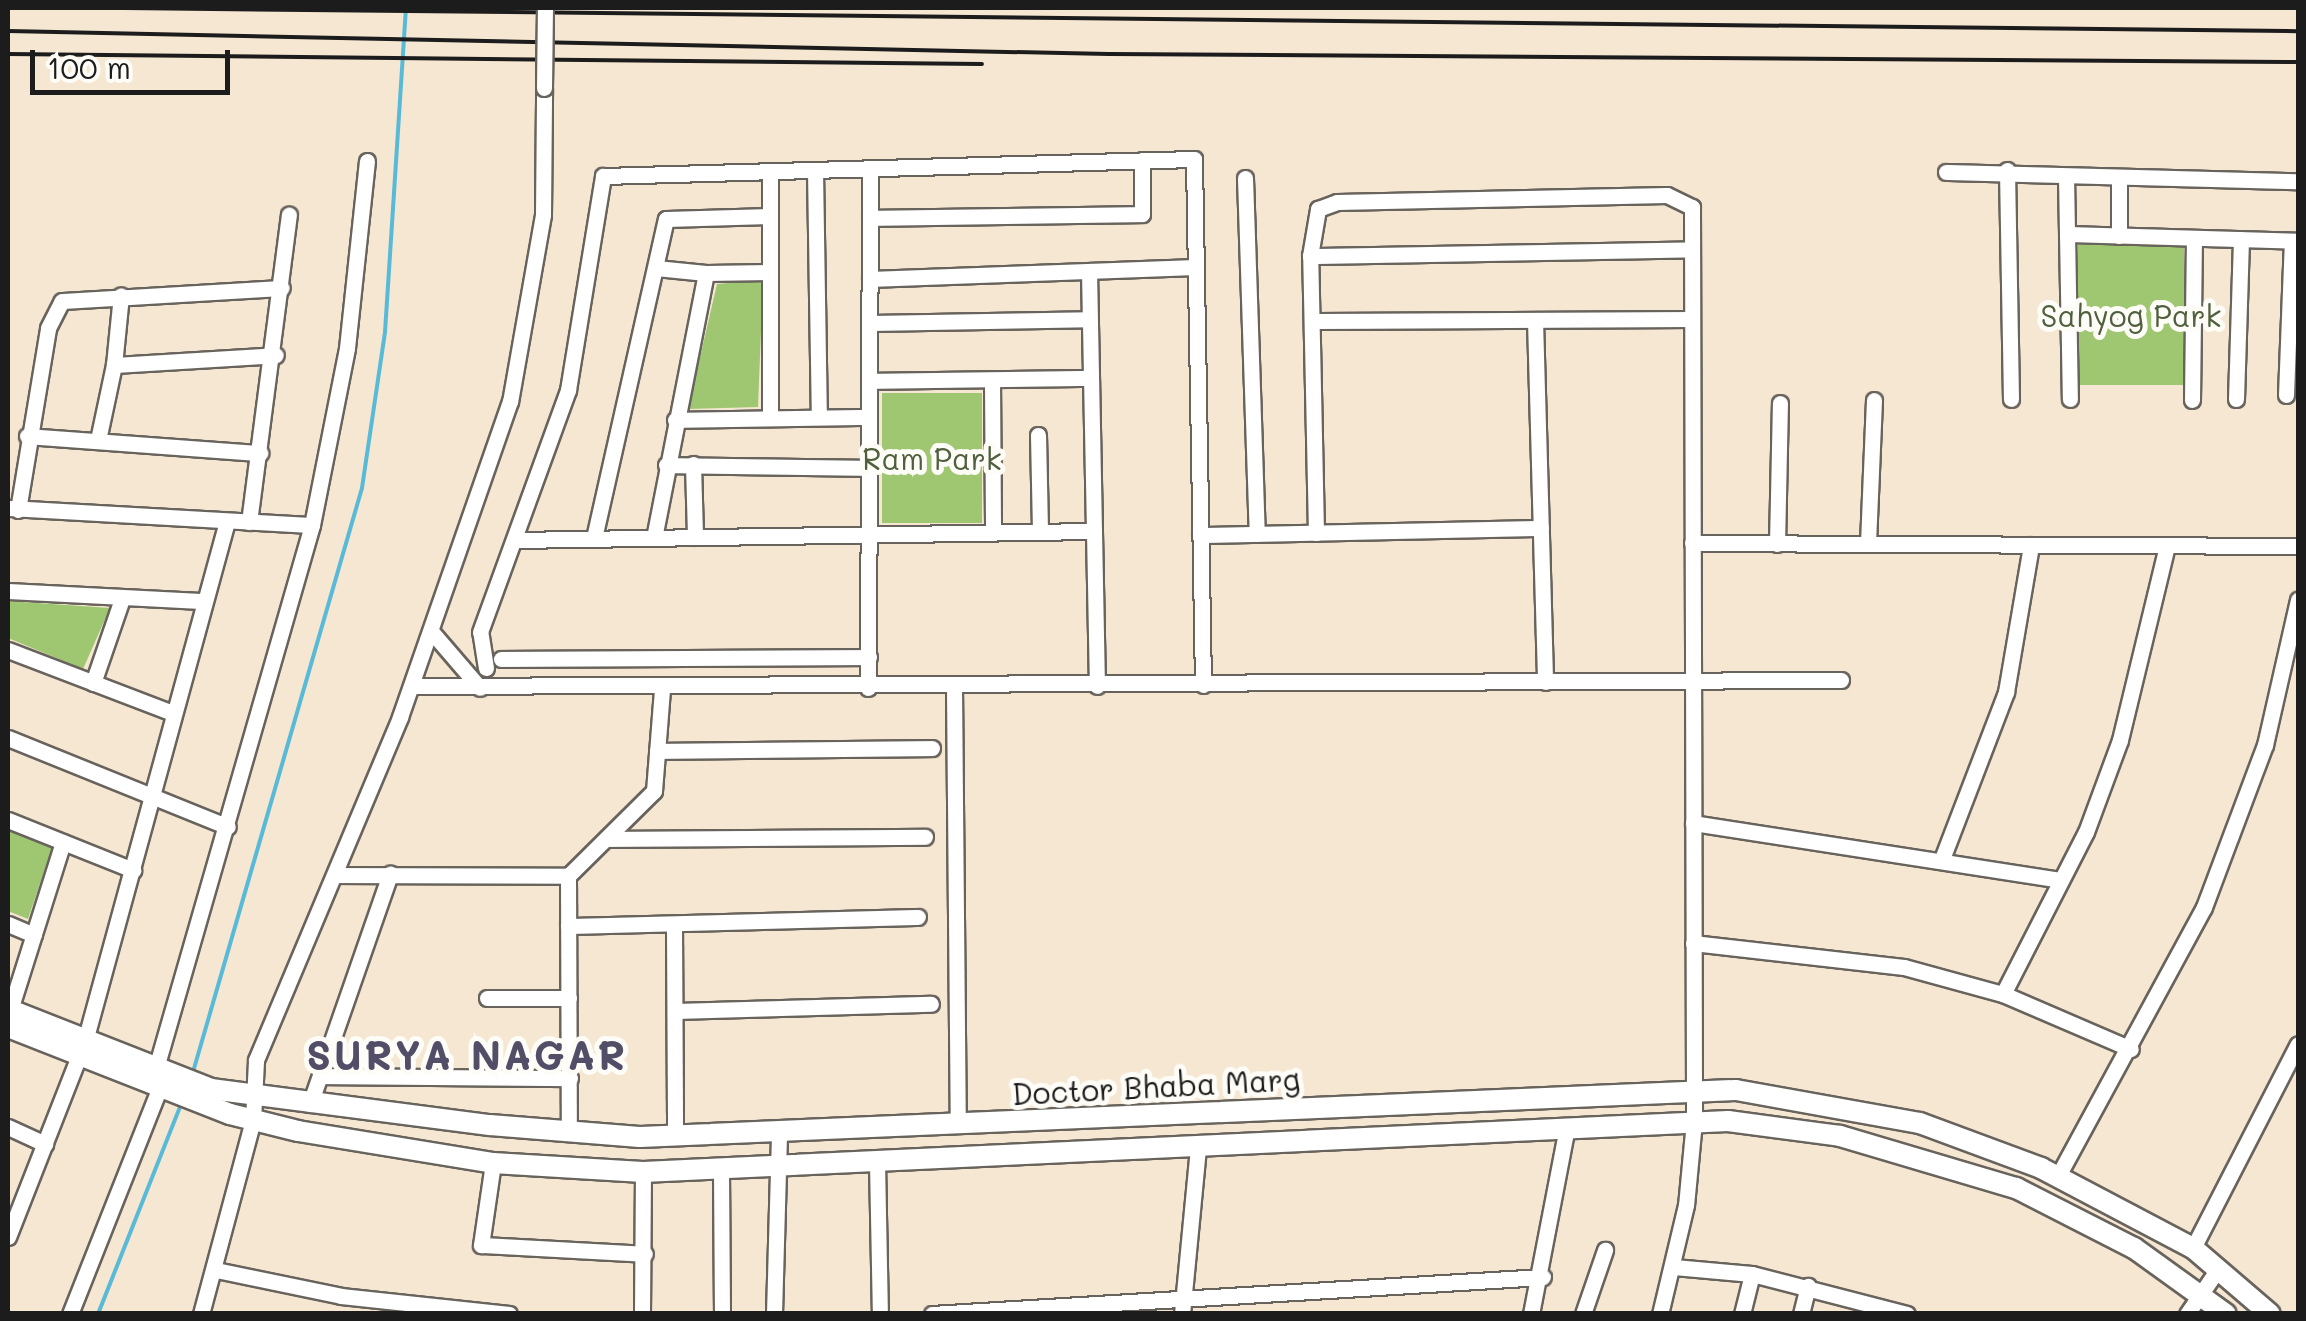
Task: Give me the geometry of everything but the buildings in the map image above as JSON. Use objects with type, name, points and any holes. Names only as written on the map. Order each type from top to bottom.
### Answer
[{"type":"street","points":[[201,1314],[216,1270],[253,1120],[256,1060],[412,686],[510,402],[532,306],[544,215],[544,8]]},
{"type":"street","points":[[486,668],[480,632],[568,390],[600,180],[609,174],[1194,159],[1203,685]]},
{"type":"street","points":[[70,1314],[163,1080],[312,525],[347,348],[367,160]]},
{"type":"street","points":[[870,218],[1142,214],[1142,160]]},
{"type":"street","points":[[868,688],[870,168]]},
{"type":"street","points":[[815,170],[819,417]]},
{"type":"street","points":[[2007,170],[2011,399]]},
{"type":"street","points":[[1946,172],[2007,170],[2120,178],[2298,180]]},
{"type":"street","points":[[770,172],[770,418]]},
{"type":"street","points":[[2066,176],[2070,399]]},
{"type":"street","points":[[1245,178],[1256,534]]},
{"type":"street","points":[[2119,236],[2120,178]]},
{"type":"street","points":[[1316,532],[1315,321],[1310,256],[1313,216],[1337,202],[1667,195],[1692,207],[1694,1120],[1674,1267],[1660,1314]]},
{"type":"street","points":[[250,522],[276,355],[289,215]]},
{"type":"street","points":[[594,538],[666,219],[770,216]]},
{"type":"street","points":[[2067,234],[2295,241],[2286,395]]},
{"type":"street","points":[[2192,400],[2194,238]]},
{"type":"street","points":[[2236,399],[2242,239]]},
{"type":"street","points":[[1310,256],[1692,249]]},
{"type":"street","points":[[870,279],[1196,267]]},
{"type":"street","points":[[656,268],[706,273],[770,272]]},
{"type":"street","points":[[1089,271],[1097,686]]},
{"type":"street","points":[[654,538],[706,273]]},
{"type":"street","points":[[282,288],[70,296],[54,313],[13,509],[226,525],[312,525]]},
{"type":"street","points":[[98,440],[114,364],[121,295]]},
{"type":"street","points":[[870,324],[1088,319]]},
{"type":"street","points":[[1315,321],[1692,319]]},
{"type":"street","points":[[1535,320],[1545,682]]},
{"type":"street","points":[[114,364],[276,355]]},
{"type":"street","points":[[870,381],[1091,378]]},
{"type":"street","points":[[992,380],[993,533]]},
{"type":"street","points":[[1868,543],[1874,400]]},
{"type":"street","points":[[1776,544],[1780,402]]},
{"type":"street","points":[[675,420],[870,417]]},
{"type":"street","points":[[1038,434],[1040,532]]},
{"type":"street","points":[[26,436],[260,453]]},
{"type":"street","points":[[666,464],[869,468]]},
{"type":"street","points":[[693,464],[695,537]]},
{"type":"street","points":[[9,1226],[81,1048],[133,870],[201,601],[226,525]]},
{"type":"street","points":[[1200,535],[1541,528]]},
{"type":"street","points":[[514,540],[1094,531]]},
{"type":"street","points":[[1692,543],[2298,546]]},
{"type":"street","points":[[1942,858],[2006,692],[2031,545]]},
{"type":"street","points":[[2003,994],[2061,880],[2120,740],[2167,546]]},
{"type":"street","points":[[8,591],[201,601]]},
{"type":"street","points":[[93,683],[122,599]]},
{"type":"street","points":[[2058,1176],[2130,1049],[2211,891],[2280,690],[2298,600]]},
{"type":"street","points":[[431,631],[480,688]]},
{"type":"street","points":[[8,650],[173,713]]},
{"type":"street","points":[[502,658],[868,657]]},
{"type":"street","points":[[412,686],[662,689],[1841,680]]},
{"type":"street","points":[[954,687],[958,1122]]},
{"type":"street","points":[[335,875],[568,876],[651,797],[662,689]]},
{"type":"street","points":[[2280,690],[2298,690]]},
{"type":"street","points":[[8,738],[228,828]]},
{"type":"street","points":[[658,751],[932,748]]},
{"type":"street","points":[[8,820],[133,870]]},
{"type":"street","points":[[1693,822],[1942,858],[2061,880]]},
{"type":"street","points":[[607,839],[925,837]]},
{"type":"street","points":[[8,1016],[63,842]]},
{"type":"street","points":[[310,1104],[390,874]]},
{"type":"street","points":[[568,876],[569,1132]]},
{"type":"street","points":[[568,926],[918,918]]},
{"type":"street","points":[[8,924],[34,935]]},
{"type":"street","points":[[674,926],[675,1135]]},
{"type":"street","points":[[1693,944],[1862,958],[2003,994],[2130,1049]]},
{"type":"street","points":[[488,998],[569,998]]},
{"type":"street","points":[[674,1012],[931,1004]]},
{"type":"street","name":"Doctor Bhaba Marg","points":[[8,1016],[207,1096],[253,1120],[369,1146],[493,1163],[644,1172],[721,1171],[1694,1120],[1840,1136],[1948,1163],[2068,1212],[2201,1294],[2226,1314]]},
{"type":"street","points":[[2193,1248],[2298,1044]]},
{"type":"street","points":[[320,1076],[570,1078]]},
{"type":"street","name":"Doctor Bhaba Marg","points":[[207,1096],[254,1095],[569,1132],[675,1135],[1693,1088],[1823,1102],[1920,1123],[2058,1176],[2193,1248],[2270,1314]]},
{"type":"street","points":[[8,1127],[45,1144]]},
{"type":"street","points":[[1531,1314],[1542,1277],[1568,1127]]},
{"type":"street","points":[[774,1314],[778,1133]]},
{"type":"street","points":[[1182,1314],[1198,1146]]},
{"type":"street","points":[[877,1162],[880,1314]]},
{"type":"street","points":[[493,1163],[481,1245],[645,1254]]},
{"type":"street","points":[[721,1171],[722,1314]]},
{"type":"street","points":[[642,1314],[644,1172]]},
{"type":"street","points":[[1583,1314],[1605,1250]]},
{"type":"street","points":[[1674,1267],[1752,1274],[1907,1314]]},
{"type":"street","points":[[2187,1314],[2218,1269]]},
{"type":"street","points":[[216,1270],[341,1296],[510,1314]]},
{"type":"street","points":[[1742,1314],[1752,1274]]},
{"type":"street","points":[[932,1314],[1131,1306],[1183,1296],[1542,1277]]},
{"type":"street","points":[[1801,1314],[1808,1286]]},
{"type":"street","points":[[336,1314],[341,1296]]},
{"type":"green space","name":"Sahyog Park","points":[[2078,245],[2184,245],[2184,385],[2078,385]]},
{"type":"green space","points":[[763,280],[758,407],[688,409],[717,284]]},
{"type":"green space","name":"Ram Park","points":[[882,393],[982,393],[982,523],[882,523]]},
{"type":"green space","points":[[8,601],[110,608],[83,669],[8,638]]},
{"type":"green space","points":[[8,830],[52,848],[28,919],[8,911]]},
{"type":"waterway","points":[[193,1072],[362,488],[385,332],[406,8]]},
{"type":"waterway","points":[[98,1314],[181,1104]]},
{"type":"railway","points":[[124,8],[2298,31]]},
{"type":"railway","points":[[8,31],[1109,54],[2298,62]]},
{"type":"railway","points":[[8,54],[982,64]]},
{"type":"district","name":"SURYA NAGAR","points":[[467,1054]]}]
